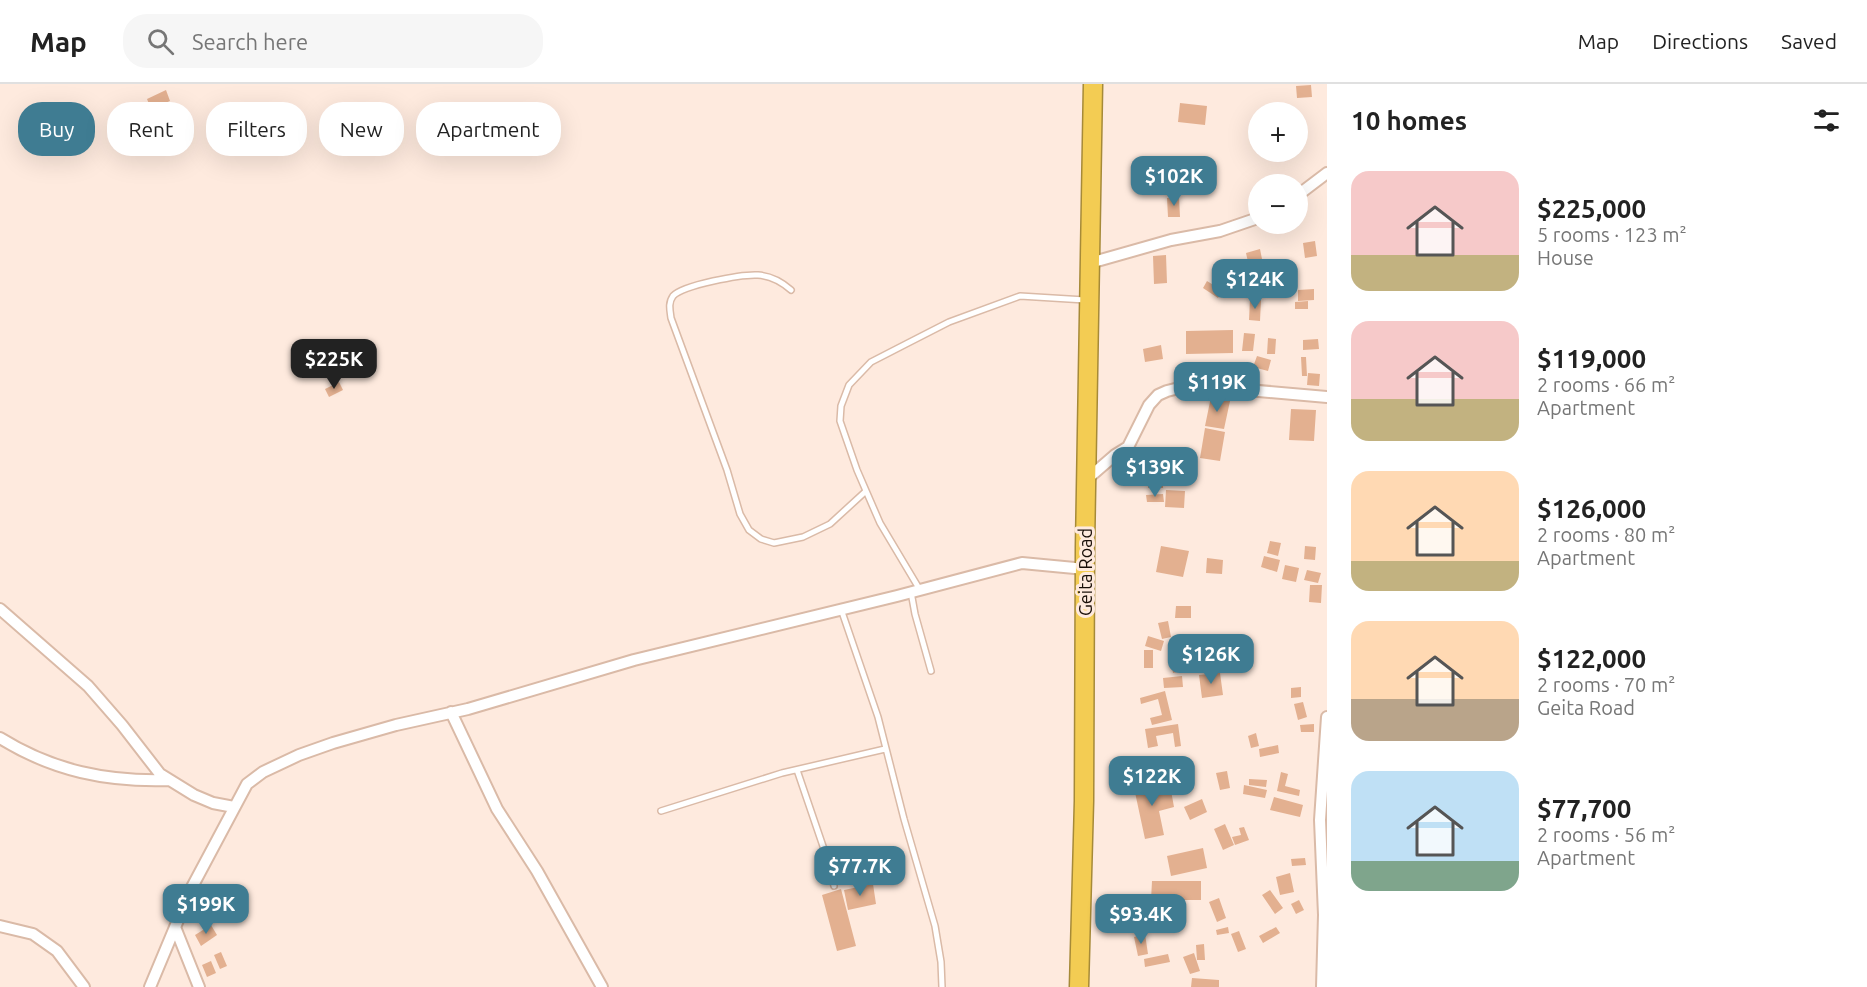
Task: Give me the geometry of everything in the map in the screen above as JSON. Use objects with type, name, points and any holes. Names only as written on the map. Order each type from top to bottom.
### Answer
[{"type":"highway","name":"Geita Road","points":[[1079,987],[1084,791],[1086,480],[1093,84]]},
{"type":"street","points":[[1308,187],[1327,173]]},
{"type":"street","points":[[1090,263],[1171,240],[1220,231],[1248,221]]},
{"type":"street","points":[[1086,480],[1128,447],[1149,405],[1158,395],[1167,391],[1191,385],[1327,397]]},
{"type":"street","points":[[150,987],[191,889],[234,807],[247,784],[263,772],[333,743],[396,725],[451,712],[634,660],[1022,563],[1085,569]]},
{"type":"street","points":[[0,609],[88,686],[160,774],[194,795],[213,803],[234,807]]},
{"type":"street","points":[[451,712],[497,809],[537,871],[602,987]]},
{"type":"street","points":[[1322,987],[1325,901],[1320,820],[1327,719]]},
{"type":"street","points":[[0,738],[18,749],[53,764],[96,777],[138,781],[169,780]]},
{"type":"street","points":[[0,926],[33,934],[57,951],[84,987]]},
{"type":"street","points":[[175,927],[199,987]]},
{"type":"lane","points":[[791,290],[779,280],[759,275],[738,277],[684,289],[674,294],[670,302],[671,318],[723,460],[740,514],[749,530],[761,539],[774,543],[802,537],[830,524],[866,491]]},
{"type":"lane","points":[[932,671],[915,614],[915,591],[880,523],[857,470],[840,421],[841,406],[849,385],[870,362],[949,322],[1020,296],[1090,301]]},
{"type":"lane","points":[[841,609],[875,706],[922,886],[935,926],[941,962],[942,987]]},
{"type":"lane","points":[[661,812],[797,770],[885,749]]},
{"type":"lane","points":[[797,770],[834,886]]},
{"type":"building","points":[[1311,85],[1312,97],[1297,98],[1296,86]]},
{"type":"building","points":[[166,90],[170,101],[148,102],[147,99]]},
{"type":"building","points":[[1180,103],[1207,106],[1205,125],[1178,122]]},
{"type":"building","points":[[1191,159],[1210,160],[1208,190],[1190,189]]},
{"type":"building","points":[[1179,197],[1180,217],[1168,217],[1167,198]]},
{"type":"building","points":[[1315,241],[1317,256],[1305,258],[1303,243]]},
{"type":"building","points":[[1260,249],[1262,259],[1248,262],[1246,253]]},
{"type":"building","points":[[1166,255],[1167,283],[1154,284],[1153,256]]},
{"type":"building","points":[[1207,281],[1223,291],[1218,298],[1203,288]]},
{"type":"building","points":[[1314,289],[1314,300],[1298,301],[1298,290]]},
{"type":"building","points":[[1250,299],[1261,300],[1260,321],[1249,320]]},
{"type":"building","points":[[1308,301],[1308,309],[1295,309],[1295,302]]},
{"type":"building","points":[[1233,330],[1233,353],[1186,354],[1186,331]]},
{"type":"building","points":[[1244,333],[1255,334],[1253,351],[1242,351]]},
{"type":"building","points":[[1268,338],[1276,339],[1275,354],[1267,354]]},
{"type":"building","points":[[1318,339],[1319,349],[1303,350],[1303,340]]},
{"type":"building","points":[[1161,345],[1163,359],[1145,362],[1143,349]]},
{"type":"building","points":[[1257,356],[1271,360],[1268,371],[1253,367]]},
{"type":"building","points":[[1301,357],[1306,357],[1307,376],[1302,376]]},
{"type":"building","points":[[1308,373],[1320,374],[1319,386],[1307,385]]},
{"type":"building","points":[[339,382],[343,390],[329,397],[325,389]]},
{"type":"building","points":[[1211,397],[1230,401],[1224,429],[1205,426]]},
{"type":"building","points":[[1291,409],[1316,410],[1314,441],[1289,440]]},
{"type":"building","points":[[1205,428],[1225,432],[1220,461],[1200,458]]},
{"type":"building","points":[[1162,460],[1163,488],[1148,488],[1147,461]]},
{"type":"building","points":[[1166,490],[1185,491],[1184,508],[1165,507]]},
{"type":"building","points":[[1163,494],[1164,502],[1147,502],[1146,495]]},
{"type":"building","points":[[1270,541],[1281,543],[1278,556],[1267,553]]},
{"type":"building","points":[[1161,546],[1189,551],[1183,577],[1156,572]]},
{"type":"building","points":[[1305,546],[1316,547],[1315,560],[1304,559]]},
{"type":"building","points":[[1264,556],[1280,560],[1277,572],[1261,567]]},
{"type":"building","points":[[1207,558],[1223,560],[1222,574],[1206,573]]},
{"type":"building","points":[[1285,565],[1299,568],[1296,582],[1282,579]]},
{"type":"building","points":[[1307,570],[1321,573],[1318,583],[1304,580]]},
{"type":"building","points":[[1310,585],[1322,585],[1321,603],[1309,602]]},
{"type":"building","points":[[1176,606],[1191,606],[1191,618],[1175,618]]},
{"type":"building","points":[[1168,621],[1171,637],[1162,639],[1158,623]]},
{"type":"building","points":[[1148,636],[1164,641],[1161,651],[1145,646]]},
{"type":"building","points":[[1218,642],[1222,665],[1206,669],[1202,645]]},
{"type":"building","points":[[1184,648],[1187,670],[1173,673],[1170,651]]},
{"type":"building","points":[[1144,650],[1153,650],[1153,668],[1144,668]]},
{"type":"building","points":[[1220,673],[1223,695],[1202,698],[1199,675]]},
{"type":"building","points":[[1182,676],[1183,687],[1164,688],[1163,678]]},
{"type":"building","points":[[1301,687],[1301,697],[1291,698],[1291,688]]},
{"type":"building","points":[[1165,691],[1172,720],[1152,725],[1150,718],[1162,715],[1158,699],[1141,704],[1140,698]]},
{"type":"building","points":[[1303,702],[1307,717],[1298,720],[1294,704]]},
{"type":"building","points":[[1178,724],[1181,746],[1175,747],[1173,733],[1156,736],[1158,746],[1148,748],[1145,729]]},
{"type":"building","points":[[1314,724],[1314,732],[1301,732],[1300,725]]},
{"type":"building","points":[[1256,733],[1259,746],[1251,748],[1248,736]]},
{"type":"building","points":[[1278,745],[1279,753],[1260,757],[1259,749]]},
{"type":"building","points":[[1227,771],[1230,788],[1220,790],[1216,773]]},
{"type":"building","points":[[1281,772],[1288,774],[1285,786],[1300,790],[1299,796],[1277,791]]},
{"type":"building","points":[[1249,779],[1267,780],[1266,787],[1249,785]]},
{"type":"building","points":[[1149,780],[1151,789],[1170,785],[1174,807],[1159,811],[1164,835],[1145,839],[1133,783]]},
{"type":"building","points":[[1244,785],[1267,790],[1265,798],[1243,794]]},
{"type":"building","points":[[1274,797],[1303,805],[1300,817],[1270,810]]},
{"type":"building","points":[[1202,799],[1207,812],[1190,820],[1184,807]]},
{"type":"building","points":[[1225,824],[1234,845],[1223,850],[1214,829]]},
{"type":"building","points":[[1244,827],[1249,840],[1235,845],[1232,837],[1241,835],[1239,828]]},
{"type":"building","points":[[1203,848],[1207,868],[1171,876],[1167,856]]},
{"type":"building","points":[[1305,858],[1306,865],[1292,866],[1291,859]]},
{"type":"building","points":[[1290,873],[1294,892],[1280,895],[1276,877]]},
{"type":"building","points":[[1152,881],[1201,881],[1201,900],[1151,900]]},
{"type":"building","points":[[873,884],[876,904],[848,910],[844,890]]},
{"type":"building","points":[[841,889],[856,946],[837,951],[822,895]]},
{"type":"building","points":[[1270,890],[1283,908],[1275,914],[1262,895]]},
{"type":"building","points":[[1219,898],[1226,918],[1217,922],[1209,902]]},
{"type":"building","points":[[1299,900],[1304,910],[1296,914],[1291,904]]},
{"type":"building","points":[[1181,902],[1185,921],[1174,924],[1169,904]]},
{"type":"building","points":[[211,925],[217,935],[201,946],[195,935]]},
{"type":"building","points":[[1228,927],[1229,933],[1217,935],[1216,930]]},
{"type":"building","points":[[1276,927],[1280,933],[1263,943],[1259,936]]},
{"type":"building","points":[[1239,931],[1246,949],[1238,952],[1231,934]]},
{"type":"building","points":[[1145,934],[1148,954],[1138,956],[1134,937]]},
{"type":"building","points":[[1204,944],[1205,960],[1197,960],[1196,945]]},
{"type":"building","points":[[221,952],[227,966],[220,969],[214,955]]},
{"type":"building","points":[[1194,953],[1200,971],[1190,974],[1183,957]]},
{"type":"building","points":[[1168,954],[1170,962],[1145,967],[1144,959]]},
{"type":"building","points":[[211,961],[216,973],[207,977],[202,965]]},
{"type":"building","points":[[1192,978],[1219,980],[1219,987],[1191,987]]}]
